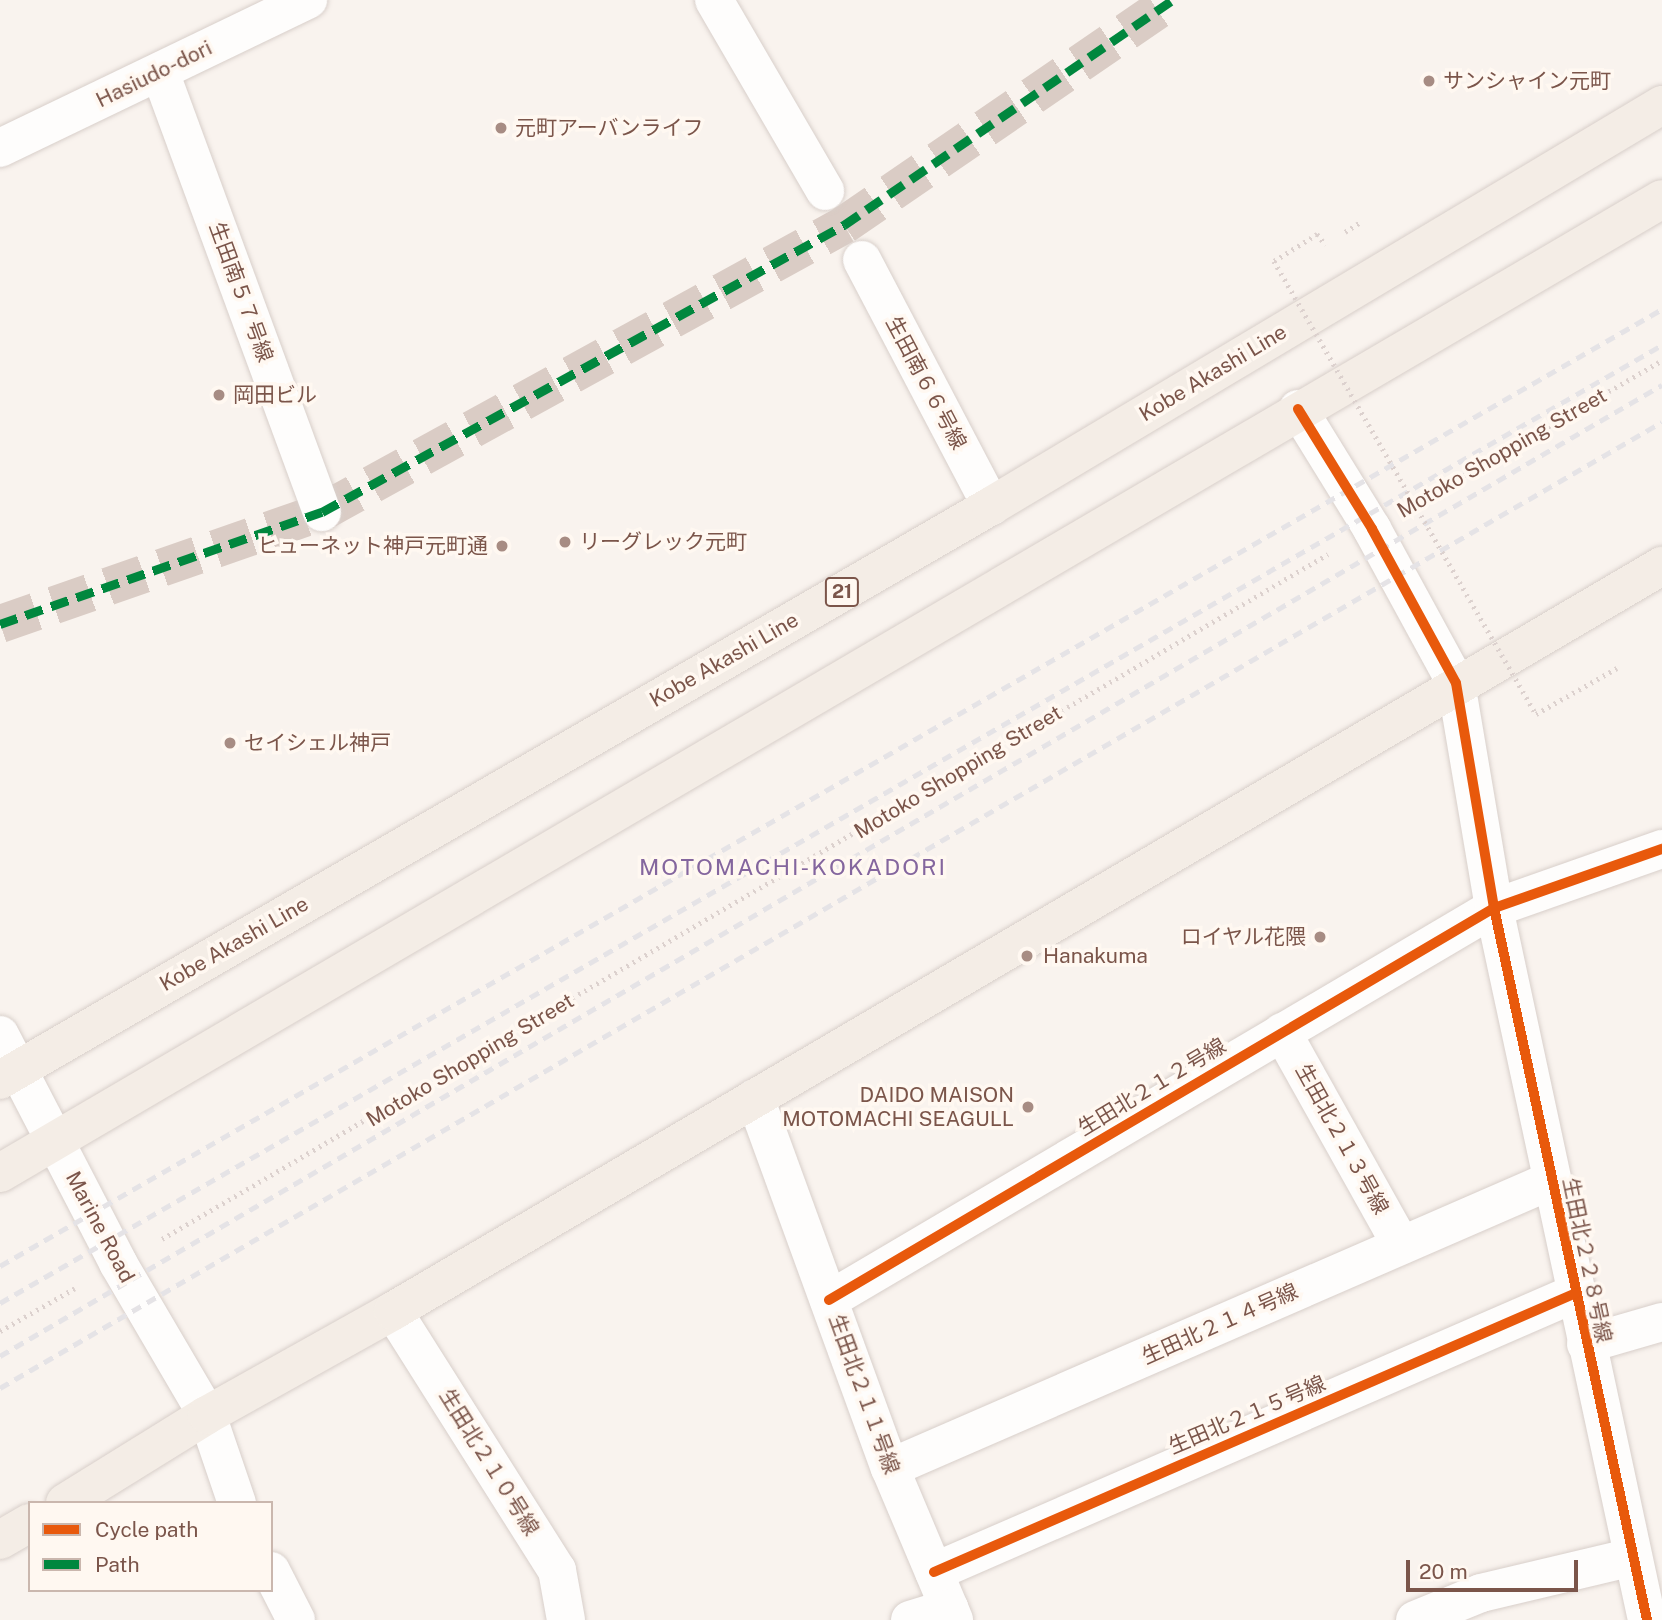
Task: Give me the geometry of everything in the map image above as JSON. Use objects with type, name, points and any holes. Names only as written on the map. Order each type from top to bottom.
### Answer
[{"type":"main road","name":"Kobe Akashi Line","points":[[8,1075],[991,506],[1662,105]]},
{"type":"main road","points":[[0,1173],[1298,409],[1662,199]]},
{"type":"main road","points":[[68,1501],[207,1415],[393,1311],[1456,683],[1662,566]]},
{"type":"main road","points":[[0,1540],[28,1524]]},
{"type":"street","name":"Hasiudo-dori","points":[[0,148],[308,0]]},
{"type":"street","points":[[714,0],[825,191]]},
{"type":"street","name":"生田南５７号線","points":[[160,72],[322,512]]},
{"type":"street","name":"生田南６６号線","points":[[862,260],[991,506]]},
{"type":"street","name":"生田北２２８号線","points":[[1298,409],[1371,529],[1456,683],[1494,908],[1550,1181],[1647,1620]]},
{"type":"street","name":"生田北２１２号線","points":[[829,1300],[1494,908],[1662,849]]},
{"type":"street","name":"生田北２１３号線","points":[[1282,1032],[1401,1245]]},
{"type":"street","name":"Marine Road","points":[[0,1035],[8,1075],[54,1142],[118,1263],[207,1415],[236,1501]]},
{"type":"street","name":"生田北２１１号線","points":[[755,1098],[890,1468],[952,1614]]},
{"type":"street","name":"生田北２１４号線","points":[[890,1468],[1550,1181]]},
{"type":"street","name":"生田北２１５号線","points":[[934,1572],[1576,1293]]},
{"type":"street","name":"生田北２１０号線","points":[[393,1311],[557,1570],[566,1620]]},
{"type":"street","points":[[1586,1344],[1662,1322]]},
{"type":"street","points":[[1415,1620],[1481,1592],[1633,1557]]},
{"type":"street","points":[[273,1575],[296,1620]]},
{"type":"street","points":[[910,1620],[952,1614]]},
{"type":"path","points":[[1326,245],[1317,234],[1274,261],[1536,714],[1616,668]]},
{"type":"tunnel","points":[[0,624],[322,512],[844,225],[1172,0]]},
{"type":"railway","points":[[0,1266],[1662,309]]},
{"type":"railway","points":[[0,1303],[1662,345]]},
{"type":"railway","points":[[0,1356],[1662,385]]},
{"type":"railway","points":[[0,1388],[1662,422]]},
{"type":"marked path","points":[[0,624],[322,512],[844,225],[1172,0]]},
{"type":"cycle path","points":[[1298,409],[1372,529],[1456,683],[1494,908],[1647,1620]]},
{"type":"cycle path","points":[[829,1300],[1494,908],[1662,849]]},
{"type":"cycle path","points":[[934,1572],[1576,1293]]},
{"type":"place","name":"サンシャイン元町","points":[[1429,81]]},
{"type":"place","name":"元町アーバンライフ","points":[[501,128]]},
{"type":"place","name":"岡田ビル","points":[[219,395]]},
{"type":"place","name":"リーグレック元町","points":[[565,542]]},
{"type":"place","name":"ヒューネット神戸元町通","points":[[502,546]]},
{"type":"place","name":"セイシェル神戸","points":[[230,743]]},
{"type":"place","name":"ロイヤル花隈","points":[[1320,937]]},
{"type":"place","name":"Hanakuma","points":[[1027,956]]},
{"type":"place","name":"DAIDO MAISON MOTOMACHI SEAGULL","points":[[1028,1107]]},
{"type":"district","name":"MOTOMACHI-KOKADORI","points":[[793,867]]}]
